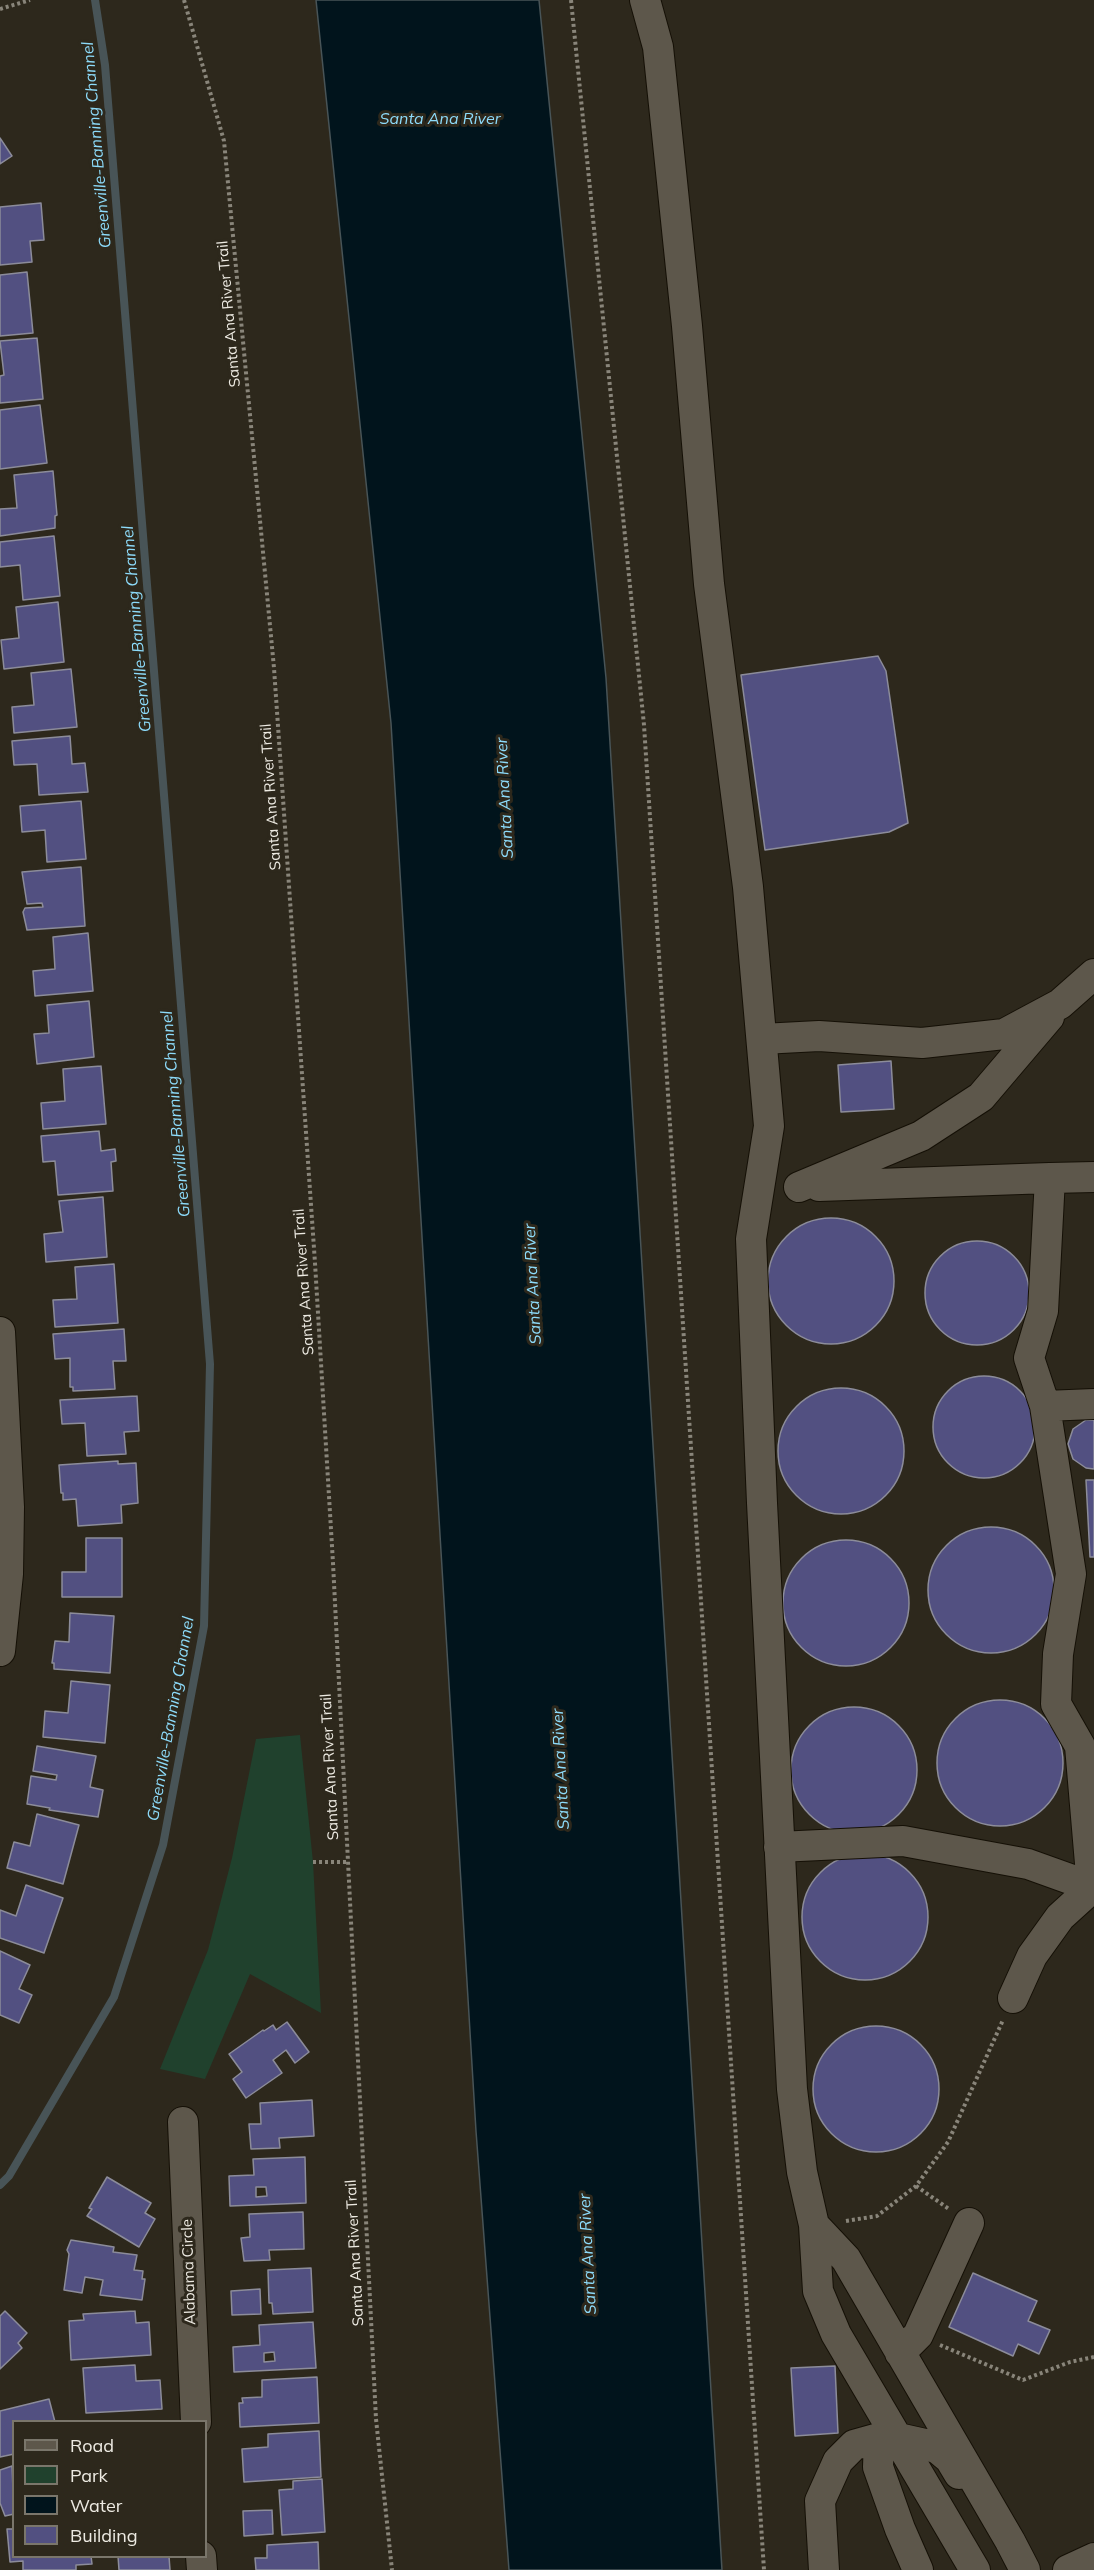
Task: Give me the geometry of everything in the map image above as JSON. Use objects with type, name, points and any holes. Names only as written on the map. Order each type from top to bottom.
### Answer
[{"type":"street","points":[[645,0],[658,47],[687,326],[710,584],[748,887],[769,1126],[751,1239],[792,2089],[802,2172],[814,2225],[818,2291],[826,2314],[889,2438],[921,2479],[975,2570]]},
{"type":"street","points":[[762,1039],[819,1036],[922,1043],[1004,1034],[1060,1004],[1091,982]]},
{"type":"street","points":[[799,1187],[921,1136],[981,1097],[1060,1004]]},
{"type":"street","points":[[758,1189],[1094,1177]]},
{"type":"street","points":[[1013,1998],[1032,1956],[1060,1917],[1093,1886],[1087,1742],[1056,1704],[1058,1654],[1082,1574],[1045,1406],[1029,1358],[1043,1311],[1050,1178]]},
{"type":"street","points":[[0,1332],[9,1507],[8,1574],[0,1646]]},
{"type":"street","points":[[1045,1406],[1094,1404]]},
{"type":"street","points":[[779,1847],[903,1841],[1028,1864],[1093,1886]]},
{"type":"street","name":"Alabama Circle","points":[[183,2122],[196,2420]]},
{"type":"street","points":[[909,2344],[969,2223]]},
{"type":"street","points":[[814,2225],[846,2259],[909,2344],[1010,2541],[1022,2570]]},
{"type":"street","points":[[889,2438],[878,2467],[918,2570]]},
{"type":"street","points":[[824,2570],[820,2501],[837,2461],[855,2445],[889,2438],[938,2449],[950,2459],[1022,2570]]},
{"type":"street","points":[[921,2479],[947,2500],[990,2570]]},
{"type":"street","points":[[1068,2570],[1094,2558]]},
{"type":"path","points":[[0,9],[30,0]]},
{"type":"path","name":"Santa Ana River Trail","points":[[184,0],[224,141],[274,668],[316,1274],[333,1563],[346,1862],[376,2419],[392,2570]]},
{"type":"path","points":[[571,0],[644,725],[764,2570]]},
{"type":"path","points":[[313,1862],[346,1862]]},
{"type":"path","points":[[814,2225],[877,2216],[897,2203],[916,2186],[948,2142],[1013,1998]]},
{"type":"path","points":[[916,2186],[969,2223]]},
{"type":"path","points":[[909,2344],[1023,2380],[1070,2362],[1094,2357]]},
{"type":"green space","points":[[300,1735],[313,1862],[321,2013],[250,1974],[205,2079],[160,2069],[208,1950],[232,1858],[256,1739]]},
{"type":"water","name":"Santa Ana River","points":[[316,0],[539,0],[606,678],[722,2570],[509,2570],[476,2131],[391,723]]},
{"type":"building","points":[[0,138],[12,156],[0,164]]},
{"type":"building","points":[[41,203],[44,240],[30,241],[32,262],[0,265],[0,207]]},
{"type":"building","points":[[27,272],[33,333],[0,336],[0,275]]},
{"type":"building","points":[[37,338],[43,399],[0,403],[0,376],[4,375],[0,341]]},
{"type":"building","points":[[40,405],[47,463],[0,469],[0,410]]},
{"type":"building","points":[[53,471],[57,515],[55,516],[55,528],[0,536],[0,509],[17,508],[14,475]]},
{"type":"building","points":[[54,536],[60,596],[23,600],[20,565],[0,567],[0,542]]},
{"type":"building","points":[[58,602],[64,662],[4,669],[1,640],[19,638],[16,607]]},
{"type":"building","points":[[878,656],[886,671],[908,823],[889,832],[765,850],[741,675]]},
{"type":"building","points":[[71,669],[77,727],[14,733],[12,707],[34,705],[31,673]]},
{"type":"building","points":[[70,736],[72,764],[85,763],[88,792],[39,795],[37,764],[14,765],[12,741]]},
{"type":"building","points":[[81,801],[86,859],[47,862],[45,830],[22,832],[20,806]]},
{"type":"building","points":[[81,867],[85,926],[27,930],[23,912],[25,908],[43,907],[42,903],[27,904],[22,872]]},
{"type":"building","points":[[88,933],[93,991],[35,996],[33,971],[55,969],[53,937]]},
{"type":"building","points":[[89,1001],[94,1057],[37,1064],[34,1034],[49,1033],[47,1005]]},
{"type":"building","points":[[891,1061],[894,1109],[841,1112],[838,1065]]},
{"type":"building","points":[[101,1066],[106,1124],[43,1129],[41,1103],[65,1101],[63,1069]]},
{"type":"building","points":[[99,1131],[101,1151],[115,1149],[116,1161],[111,1162],[113,1191],[58,1195],[55,1161],[43,1162],[41,1136]]},
{"type":"building","points":[[103,1197],[107,1257],[46,1262],[44,1234],[63,1232],[59,1201]]},
{"type":"building","points":[[831,1218],[855,1223],[875,1237],[889,1257],[894,1281],[889,1305],[875,1325],[855,1339],[831,1344],[807,1339],[787,1325],[773,1305],[768,1281],[773,1257],[787,1237],[807,1223]]},
{"type":"building","points":[[977,1241],[997,1245],[1006,1250],[1020,1264],[1025,1273],[1029,1293],[1025,1313],[1020,1322],[1006,1336],[997,1341],[977,1345],[957,1341],[948,1336],[934,1322],[929,1313],[925,1293],[929,1273],[934,1264],[948,1250],[957,1245]]},
{"type":"building","points":[[114,1264],[118,1323],[55,1327],[53,1300],[77,1299],[75,1267]]},
{"type":"building","points":[[124,1329],[126,1361],[113,1361],[115,1389],[73,1391],[73,1387],[70,1387],[70,1358],[55,1359],[53,1334]]},
{"type":"building","points":[[984,1376],[1013,1384],[1027,1398],[1035,1427],[1027,1456],[1013,1470],[984,1478],[955,1470],[941,1456],[933,1427],[941,1398],[955,1384]]},
{"type":"building","points":[[841,1388],[865,1393],[885,1407],[899,1427],[904,1451],[899,1475],[885,1495],[865,1509],[841,1514],[817,1509],[797,1495],[783,1475],[778,1451],[783,1427],[797,1407],[817,1393]]},
{"type":"building","points":[[137,1396],[139,1431],[124,1432],[126,1454],[87,1456],[85,1423],[62,1424],[60,1400]]},
{"type":"building","points":[[1086,1420],[1094,1420],[1094,1469],[1086,1468],[1073,1459],[1068,1444],[1073,1429]]},
{"type":"building","points":[[118,1461],[118,1464],[136,1463],[138,1503],[121,1505],[122,1523],[78,1526],[76,1499],[63,1500],[59,1465]]},
{"type":"building","points":[[1086,1480],[1094,1480],[1094,1557],[1090,1557]]},
{"type":"building","points":[[991,1527],[1015,1532],[1035,1546],[1049,1566],[1054,1590],[1049,1614],[1035,1634],[1015,1648],[991,1653],[967,1648],[947,1634],[933,1614],[928,1590],[933,1566],[947,1546],[967,1532]]},
{"type":"building","points":[[86,1538],[122,1538],[122,1597],[62,1597],[62,1572],[86,1572]]},
{"type":"building","points":[[846,1540],[870,1545],[890,1559],[904,1579],[909,1603],[904,1627],[890,1647],[870,1661],[846,1666],[822,1661],[802,1647],[788,1627],[783,1603],[788,1579],[802,1559],[822,1545]]},
{"type":"building","points":[[70,1613],[114,1616],[110,1673],[54,1669],[54,1663],[52,1663],[55,1641],[69,1642]]},
{"type":"building","points":[[71,1681],[110,1685],[105,1743],[43,1737],[45,1711],[68,1713]]},
{"type":"building","points":[[1000,1700],[1024,1705],[1044,1719],[1058,1739],[1063,1763],[1058,1787],[1044,1807],[1024,1821],[1000,1826],[976,1821],[956,1807],[942,1787],[937,1763],[942,1739],[956,1719],[976,1705]]},
{"type":"building","points":[[854,1707],[878,1712],[898,1726],[912,1746],[917,1770],[912,1794],[898,1814],[878,1828],[854,1833],[830,1828],[810,1814],[796,1794],[791,1770],[796,1746],[810,1726],[830,1712]]},
{"type":"building","points":[[37,1746],[96,1756],[90,1787],[103,1790],[98,1817],[49,1810],[50,1808],[27,1804],[31,1776],[56,1780],[57,1775],[33,1771]]},
{"type":"building","points":[[37,1814],[79,1825],[63,1884],[7,1868],[14,1842],[30,1846]]},
{"type":"building","points":[[865,1854],[889,1859],[909,1873],[923,1893],[928,1917],[923,1941],[909,1961],[889,1975],[865,1980],[841,1975],[821,1961],[807,1941],[802,1917],[807,1893],[821,1873],[841,1859]]},
{"type":"building","points":[[26,1885],[63,1898],[44,1953],[0,1938],[0,1910],[16,1916]]},
{"type":"building","points":[[0,1951],[30,1965],[19,1989],[32,1995],[19,2023],[0,2015]]},
{"type":"building","points":[[287,2022],[309,2052],[295,2063],[286,2050],[273,2060],[282,2073],[246,2098],[233,2079],[242,2072],[229,2054],[263,2030],[273,2025],[276,2030]]},
{"type":"building","points":[[876,2026],[900,2031],[920,2045],[934,2065],[939,2089],[934,2113],[920,2133],[900,2147],[876,2152],[852,2147],[832,2133],[818,2113],[813,2089],[818,2065],[832,2045],[852,2031]]},
{"type":"building","points":[[312,2100],[314,2136],[279,2138],[280,2148],[251,2149],[249,2124],[261,2124],[260,2103]]},
{"type":"building","points":[[305,2157],[306,2203],[230,2206],[229,2176],[254,2175],[253,2159]],"holes":[[[256,2187],[266,2187],[267,2196],[256,2197]]]},
{"type":"building","points":[[107,2177],[151,2203],[145,2213],[155,2219],[139,2247],[87,2216],[92,2209],[89,2208]]},
{"type":"building","points":[[303,2212],[304,2249],[269,2250],[270,2260],[244,2261],[241,2238],[250,2237],[249,2214]]},
{"type":"building","points":[[71,2240],[114,2247],[113,2252],[137,2255],[134,2270],[143,2271],[142,2279],[145,2279],[142,2300],[100,2295],[103,2280],[85,2277],[82,2293],[64,2290],[69,2254],[67,2250]]},
{"type":"building","points":[[311,2268],[313,2312],[273,2314],[272,2303],[269,2303],[268,2270]]},
{"type":"building","points":[[973,2273],[1037,2301],[1028,2321],[1050,2330],[1039,2354],[1018,2344],[1013,2356],[949,2327]]},
{"type":"building","points":[[260,2289],[261,2314],[232,2315],[231,2291]]},
{"type":"building","points":[[5,2311],[27,2333],[18,2343],[22,2348],[0,2369],[0,2316]]},
{"type":"building","points":[[135,2311],[136,2323],[149,2322],[151,2355],[71,2360],[69,2321],[84,2320],[83,2314]]},
{"type":"building","points":[[313,2322],[316,2368],[234,2372],[233,2347],[260,2345],[259,2325]],"holes":[[[274,2352],[275,2361],[264,2362],[264,2353]]]},
{"type":"building","points":[[135,2365],[136,2381],[160,2380],[162,2409],[86,2413],[83,2368]]},
{"type":"building","points":[[835,2366],[838,2433],[795,2436],[791,2368]]},
{"type":"building","points":[[317,2377],[319,2423],[240,2427],[239,2403],[243,2403],[242,2398],[262,2397],[262,2380]]},
{"type":"building","points":[[49,2399],[54,2420],[12,2420],[12,2454],[0,2457],[0,2411]]},
{"type":"building","points":[[319,2431],[321,2477],[244,2482],[242,2449],[268,2447],[268,2434]]},
{"type":"building","points":[[12,2466],[12,2514],[5,2516],[0,2503],[0,2470]]},
{"type":"building","points":[[322,2479],[325,2532],[282,2535],[279,2490],[293,2489],[293,2481]]},
{"type":"building","points":[[272,2510],[273,2534],[244,2536],[243,2511]]},
{"type":"building","points":[[7,2529],[12,2529],[12,2558],[91,2558],[92,2564],[76,2565],[76,2570],[23,2570],[23,2561],[10,2562]]},
{"type":"building","points":[[318,2542],[319,2570],[256,2570],[255,2558],[267,2558],[267,2545]]},
{"type":"building","points":[[118,2558],[169,2558],[170,2570],[119,2570]]},
{"type":"waterway","name":"Greenville-Banning Channel","points":[[0,2185],[9,2176],[114,1997],[163,1845],[204,1626],[210,1364],[105,65],[95,0]]}]
